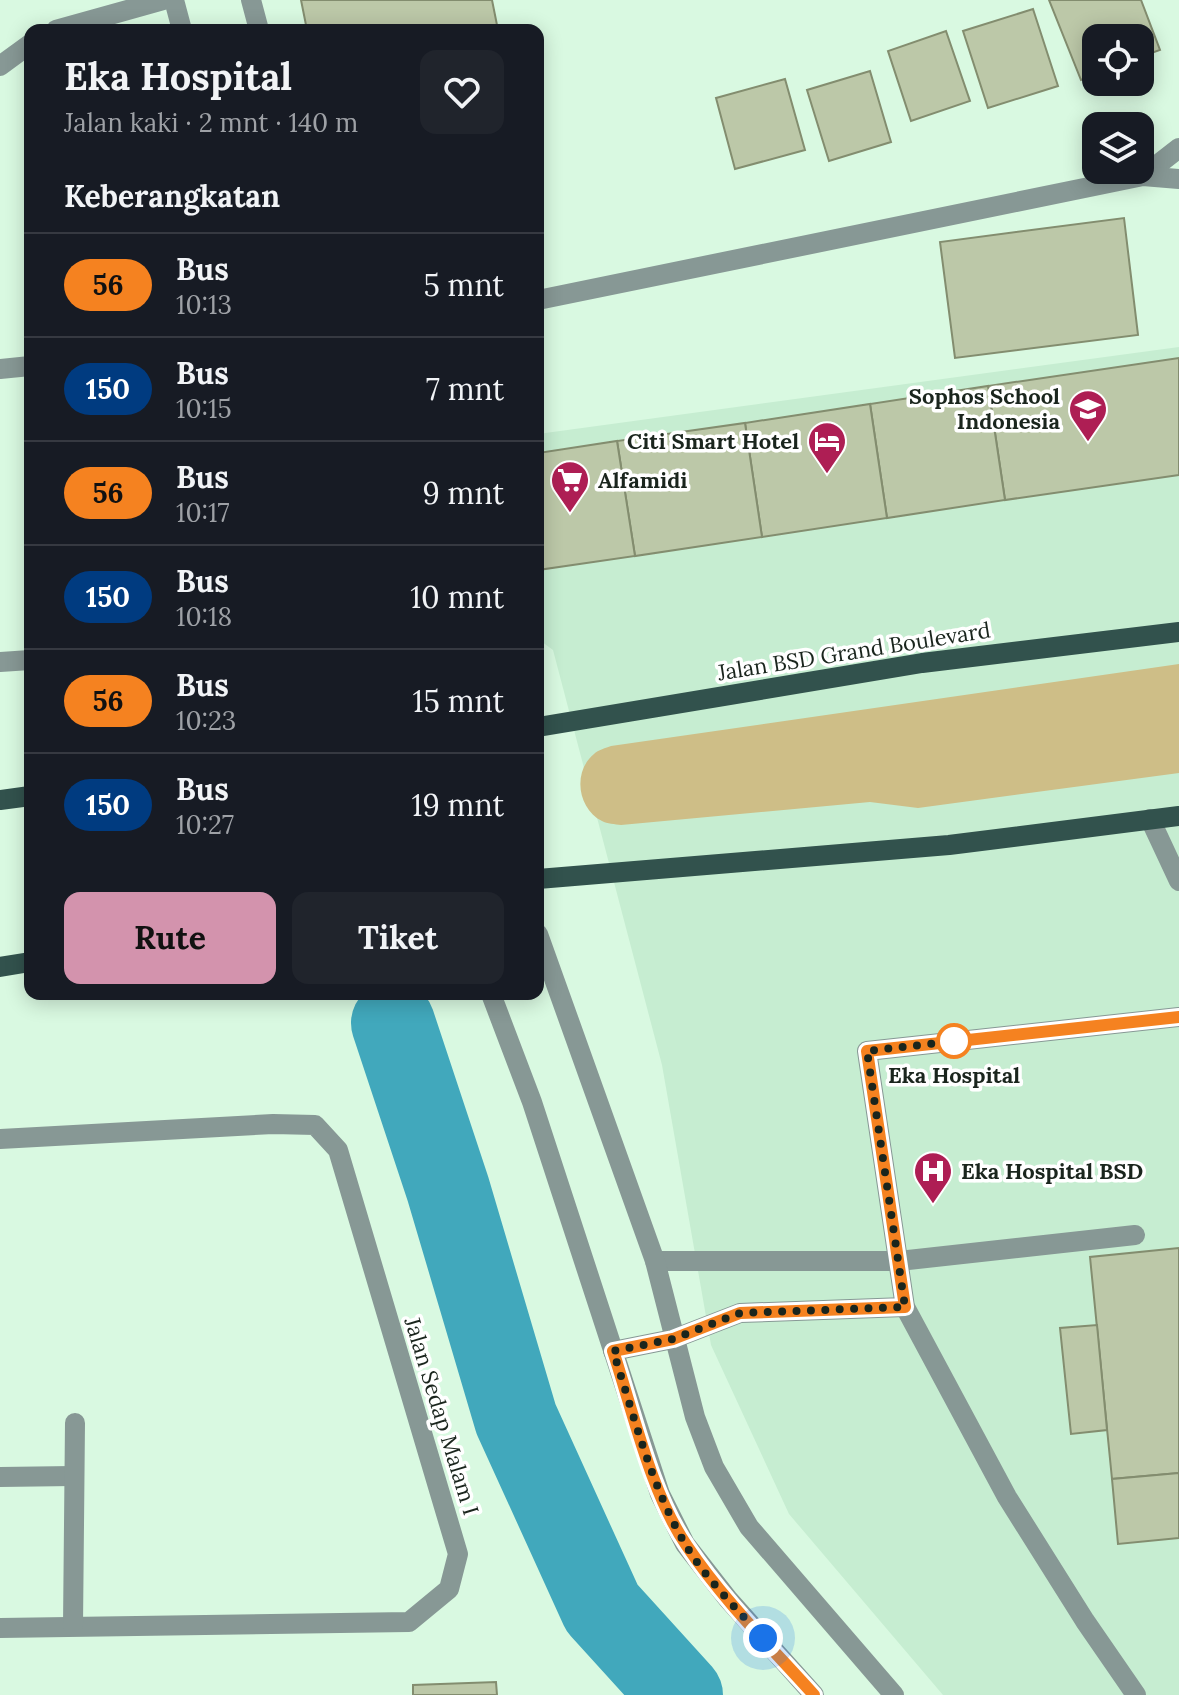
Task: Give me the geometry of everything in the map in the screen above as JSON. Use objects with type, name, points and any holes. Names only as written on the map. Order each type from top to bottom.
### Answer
[{"type":"main road","name":"Jalan BSD Grand Boulevard","points":[[544,726],[922,663],[1179,632]]},
{"type":"main road","points":[[0,800],[24,797]]},
{"type":"main road","points":[[544,879],[949,845],[1179,816]]},
{"type":"main road","points":[[0,967],[24,963]]},
{"type":"street","points":[[77,24],[163,0]]},
{"type":"street","points":[[174,0],[180,24]]},
{"type":"street","points":[[251,0],[257,24]]},
{"type":"street","points":[[0,66],[24,48]]},
{"type":"street","points":[[1154,167],[1179,148]]},
{"type":"street","points":[[1154,177],[1179,179]]},
{"type":"street","points":[[544,299],[1104,184]]},
{"type":"street","points":[[0,369],[24,367]]},
{"type":"street","points":[[0,662],[24,660]]},
{"type":"street","points":[[1150,819],[1179,881]]},
{"type":"street","points":[[544,951],[655,1261],[695,1417],[714,1467],[749,1527],[894,1695]]},
{"type":"street","points":[[493,1000],[532,1102],[660,1494],[685,1544],[728,1599],[814,1695]]},
{"type":"street","points":[[1136,1695],[1007,1497],[905,1307],[867,1051],[1179,1017]]},
{"type":"street","name":"Jalan Sedap Malam I","points":[[0,1139],[273,1124],[315,1125],[338,1150],[458,1554],[449,1589],[409,1622],[0,1628]]},
{"type":"street","points":[[655,1261],[899,1261],[1135,1235]]},
{"type":"street","points":[[613,1351],[673,1339],[740,1313],[905,1307]]},
{"type":"street","points":[[73,1626],[75,1423]]},
{"type":"street","points":[[0,1477],[73,1476]]},
{"type":"shaded area","points":[[1179,347],[1179,1695],[943,1695],[789,1514],[711,1345],[662,1065],[553,650],[544,643],[544,433]]},
{"type":"shaded area","points":[[1179,664],[1179,773],[918,808],[870,802],[621,825],[604,822],[594,815],[581,790],[587,762],[596,753],[611,746]]},
{"type":"building","points":[[301,0],[492,0],[497,24],[306,24]]},
{"type":"building","points":[[1049,0],[1141,0],[1150,24],[1082,24],[1081,80]]},
{"type":"building","points":[[1033,9],[1058,86],[988,108],[963,31]]},
{"type":"building","points":[[946,31],[970,101],[911,121],[888,51]]},
{"type":"building","points":[[1154,34],[1160,50],[1154,52]]},
{"type":"building","points":[[870,71],[891,142],[829,161],[807,90]]},
{"type":"building","points":[[785,79],[805,150],[735,169],[716,98]]},
{"type":"building","points":[[1124,218],[1138,335],[955,358],[940,242]]},
{"type":"building","points":[[1179,358],[1179,475],[1005,500],[988,386]]},
{"type":"building","points":[[988,386],[1005,500],[887,518],[870,404]]},
{"type":"building","points":[[870,404],[887,518],[762,537],[745,423]]},
{"type":"building","points":[[745,423],[762,537],[635,556],[617,441]]},
{"type":"building","points":[[617,441],[635,556],[544,569],[544,452]]},
{"type":"building","points":[[1179,1248],[1179,1473],[1112,1479],[1090,1257]]},
{"type":"building","points":[[1097,1325],[1107,1430],[1071,1434],[1060,1328]]},
{"type":"building","points":[[1179,1473],[1179,1538],[1118,1544],[1112,1479]]},
{"type":"building","points":[[496,1682],[497,1695],[413,1695],[413,1685]]},
{"type":"waterway","points":[[393,1023],[448,1189],[516,1419],[602,1608],[681,1695]]},
{"type":"bus line","name":"56","points":[[814,1695],[728,1599],[685,1544],[660,1494],[613,1351],[673,1339],[740,1313],[905,1307],[885,1155],[867,1051],[1179,1017]]},
{"type":"place","name":"Sophos School Indonesia","points":[[1088,443]]},
{"type":"place","name":"Citi Smart Hotel","points":[[827,475]]},
{"type":"place","name":"Alfamidi","points":[[570,514]]},
{"type":"place","name":"Eka Hospital","points":[[954,1041]]},
{"type":"place","name":"Eka Hospital BSD","points":[[933,1205]]},
{"type":"route","points":[[763,1638],[685,1544],[660,1494],[613,1351],[673,1339],[740,1313],[905,1307],[885,1155],[867,1051],[954,1041]]}]
